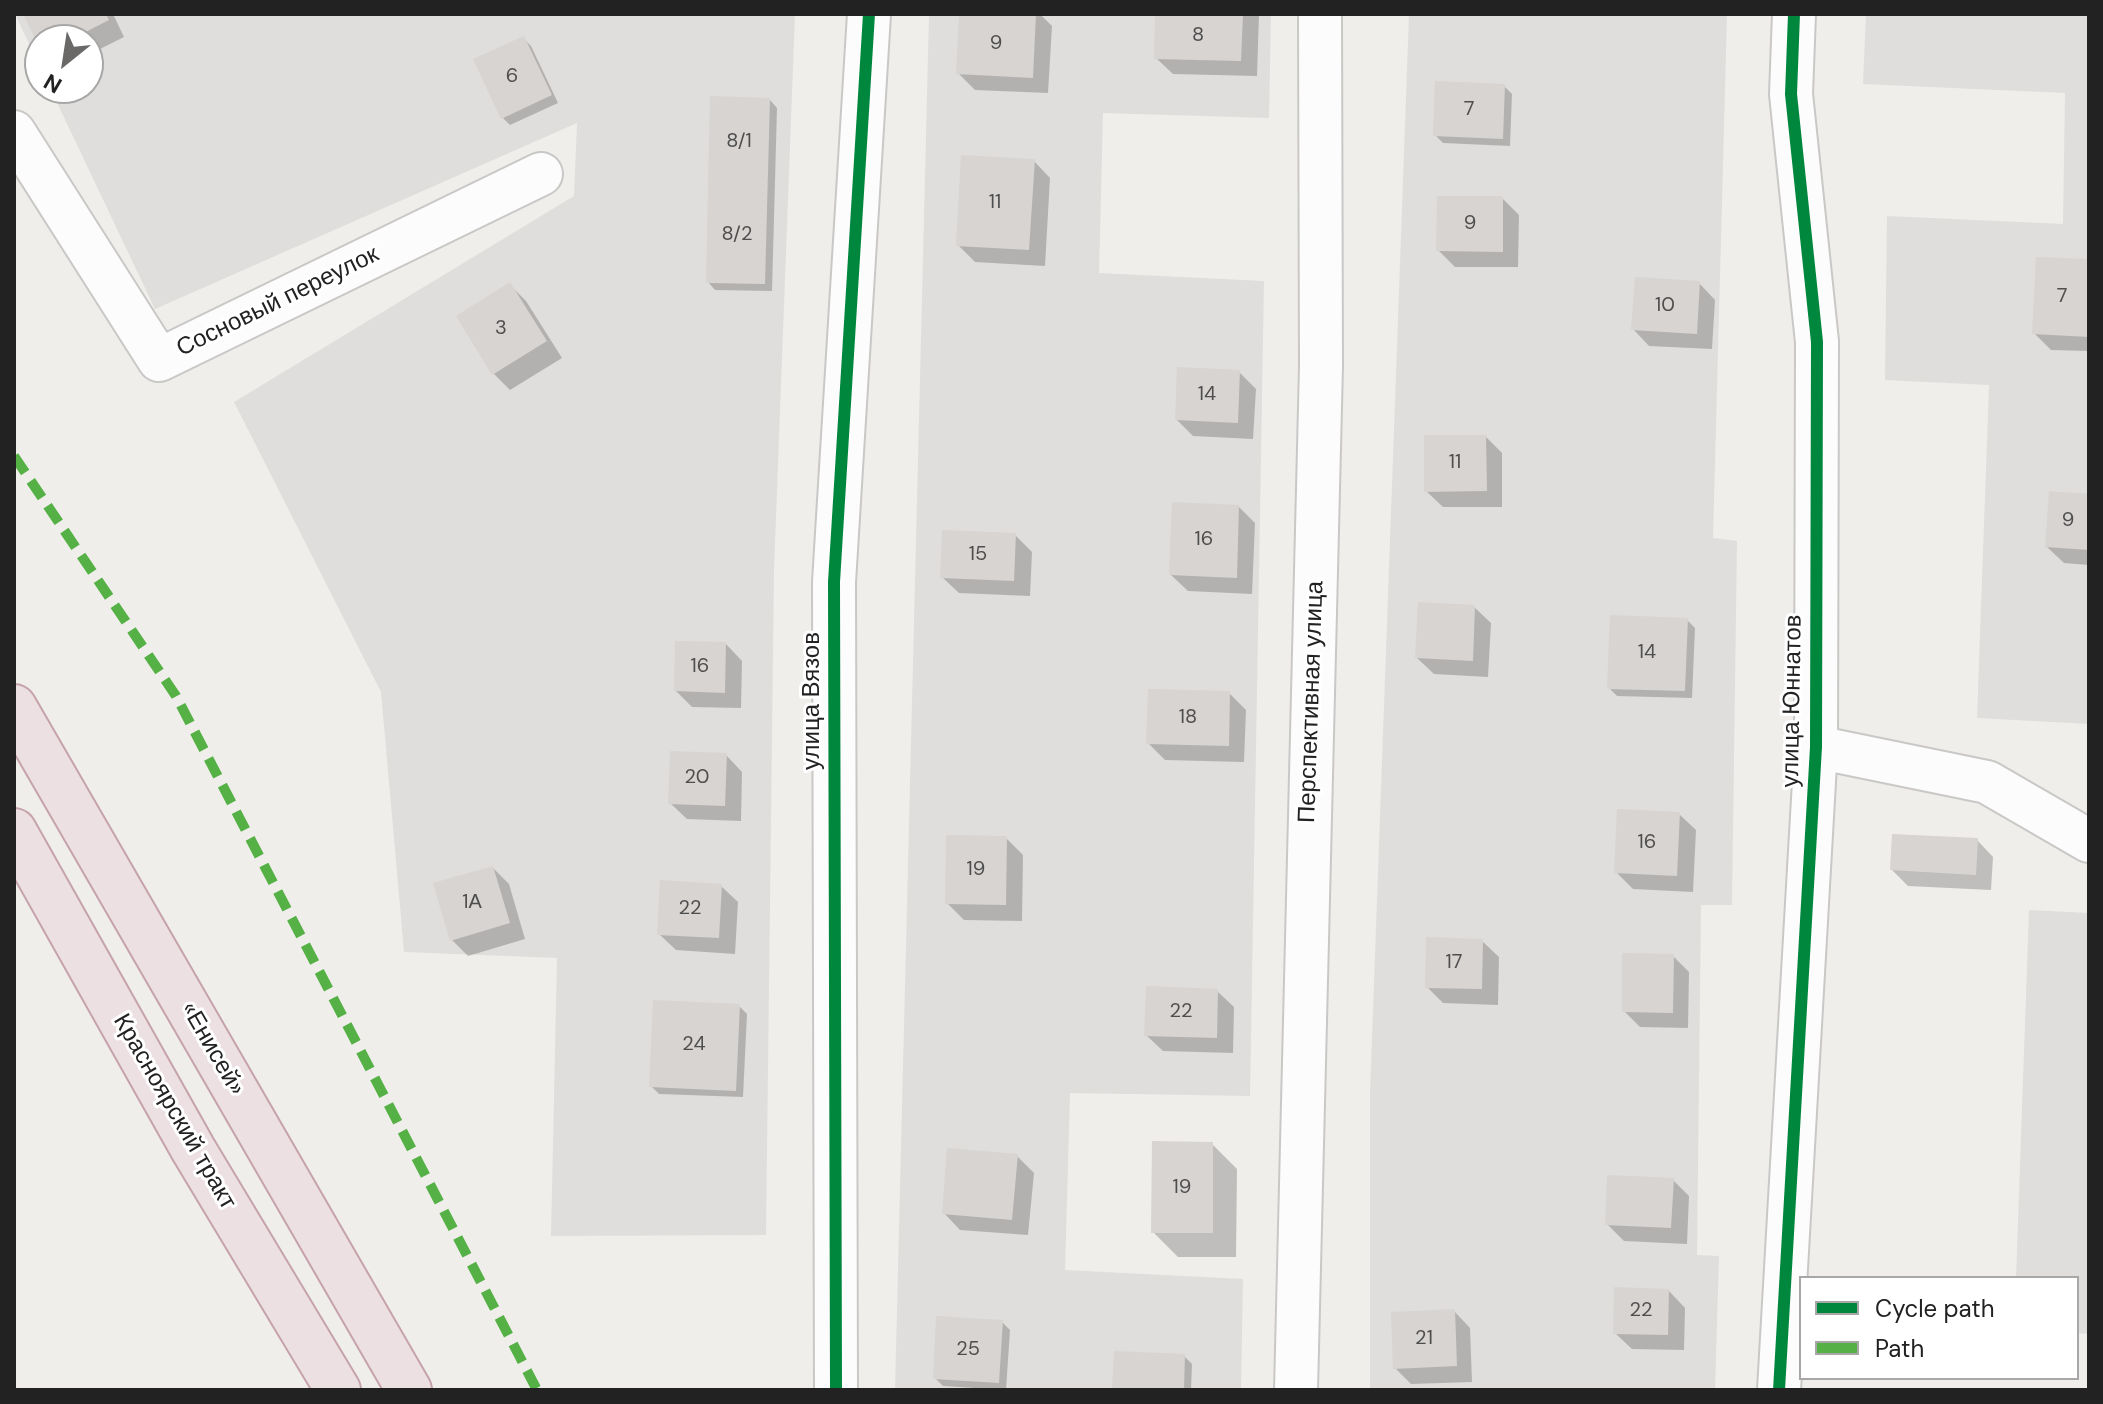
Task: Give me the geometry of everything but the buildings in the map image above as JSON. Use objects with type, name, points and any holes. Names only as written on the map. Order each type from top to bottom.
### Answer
[{"type":"highway","name":"«Енисей»","points":[[14,707],[409,1390]]},
{"type":"highway","name":"Красноярский тракт","points":[[14,831],[193,1149],[338,1390]]},
{"type":"street","name":"улица Вязов","points":[[836,1390],[834,582],[869,14]]},
{"type":"street","name":"Перспективная улица","points":[[1296,1390],[1321,366],[1320,14]]},
{"type":"street","name":"улица Юннатов","points":[[1779,1390],[1816,747],[1817,342],[1791,94],[1794,14]]},
{"type":"street","name":"Сосновый переулок","points":[[17,139],[159,360],[541,174]]},
{"type":"street","points":[[1816,747],[1987,782],[2089,841]]},
{"type":"shaded area","points":[[15,14],[795,14],[774,570],[766,1235],[551,1236],[557,958],[404,952],[381,692],[234,402],[574,196],[577,123],[155,309],[58,104],[104,104],[104,24],[24,24],[24,33]]},
{"type":"shaded area","points":[[929,14],[1271,14],[1269,118],[1103,113],[1099,273],[1264,281],[1250,1096],[1070,1093],[1065,1270],[1243,1279],[1241,1390],[895,1390]]},
{"type":"shaded area","points":[[1409,14],[1727,14],[1713,538],[1737,541],[1732,905],[1701,905],[1697,1255],[1719,1256],[1715,1390],[1370,1390],[1370,1093]]},
{"type":"shaded area","points":[[1866,14],[2089,14],[2089,724],[1977,718],[1989,385],[1885,380],[1887,216],[2063,224],[2065,93],[1863,84]]},
{"type":"shaded area","points":[[2029,910],[2089,913],[2089,1334],[2079,1333],[2079,1276],[2016,1276]]},
{"type":"marked path","points":[[14,456],[176,696],[537,1390]]},
{"type":"cycle path","points":[[836,1390],[834,582],[869,14]]},
{"type":"cycle path","points":[[1779,1390],[1816,747],[1817,342],[1791,94],[1794,14]]}]
